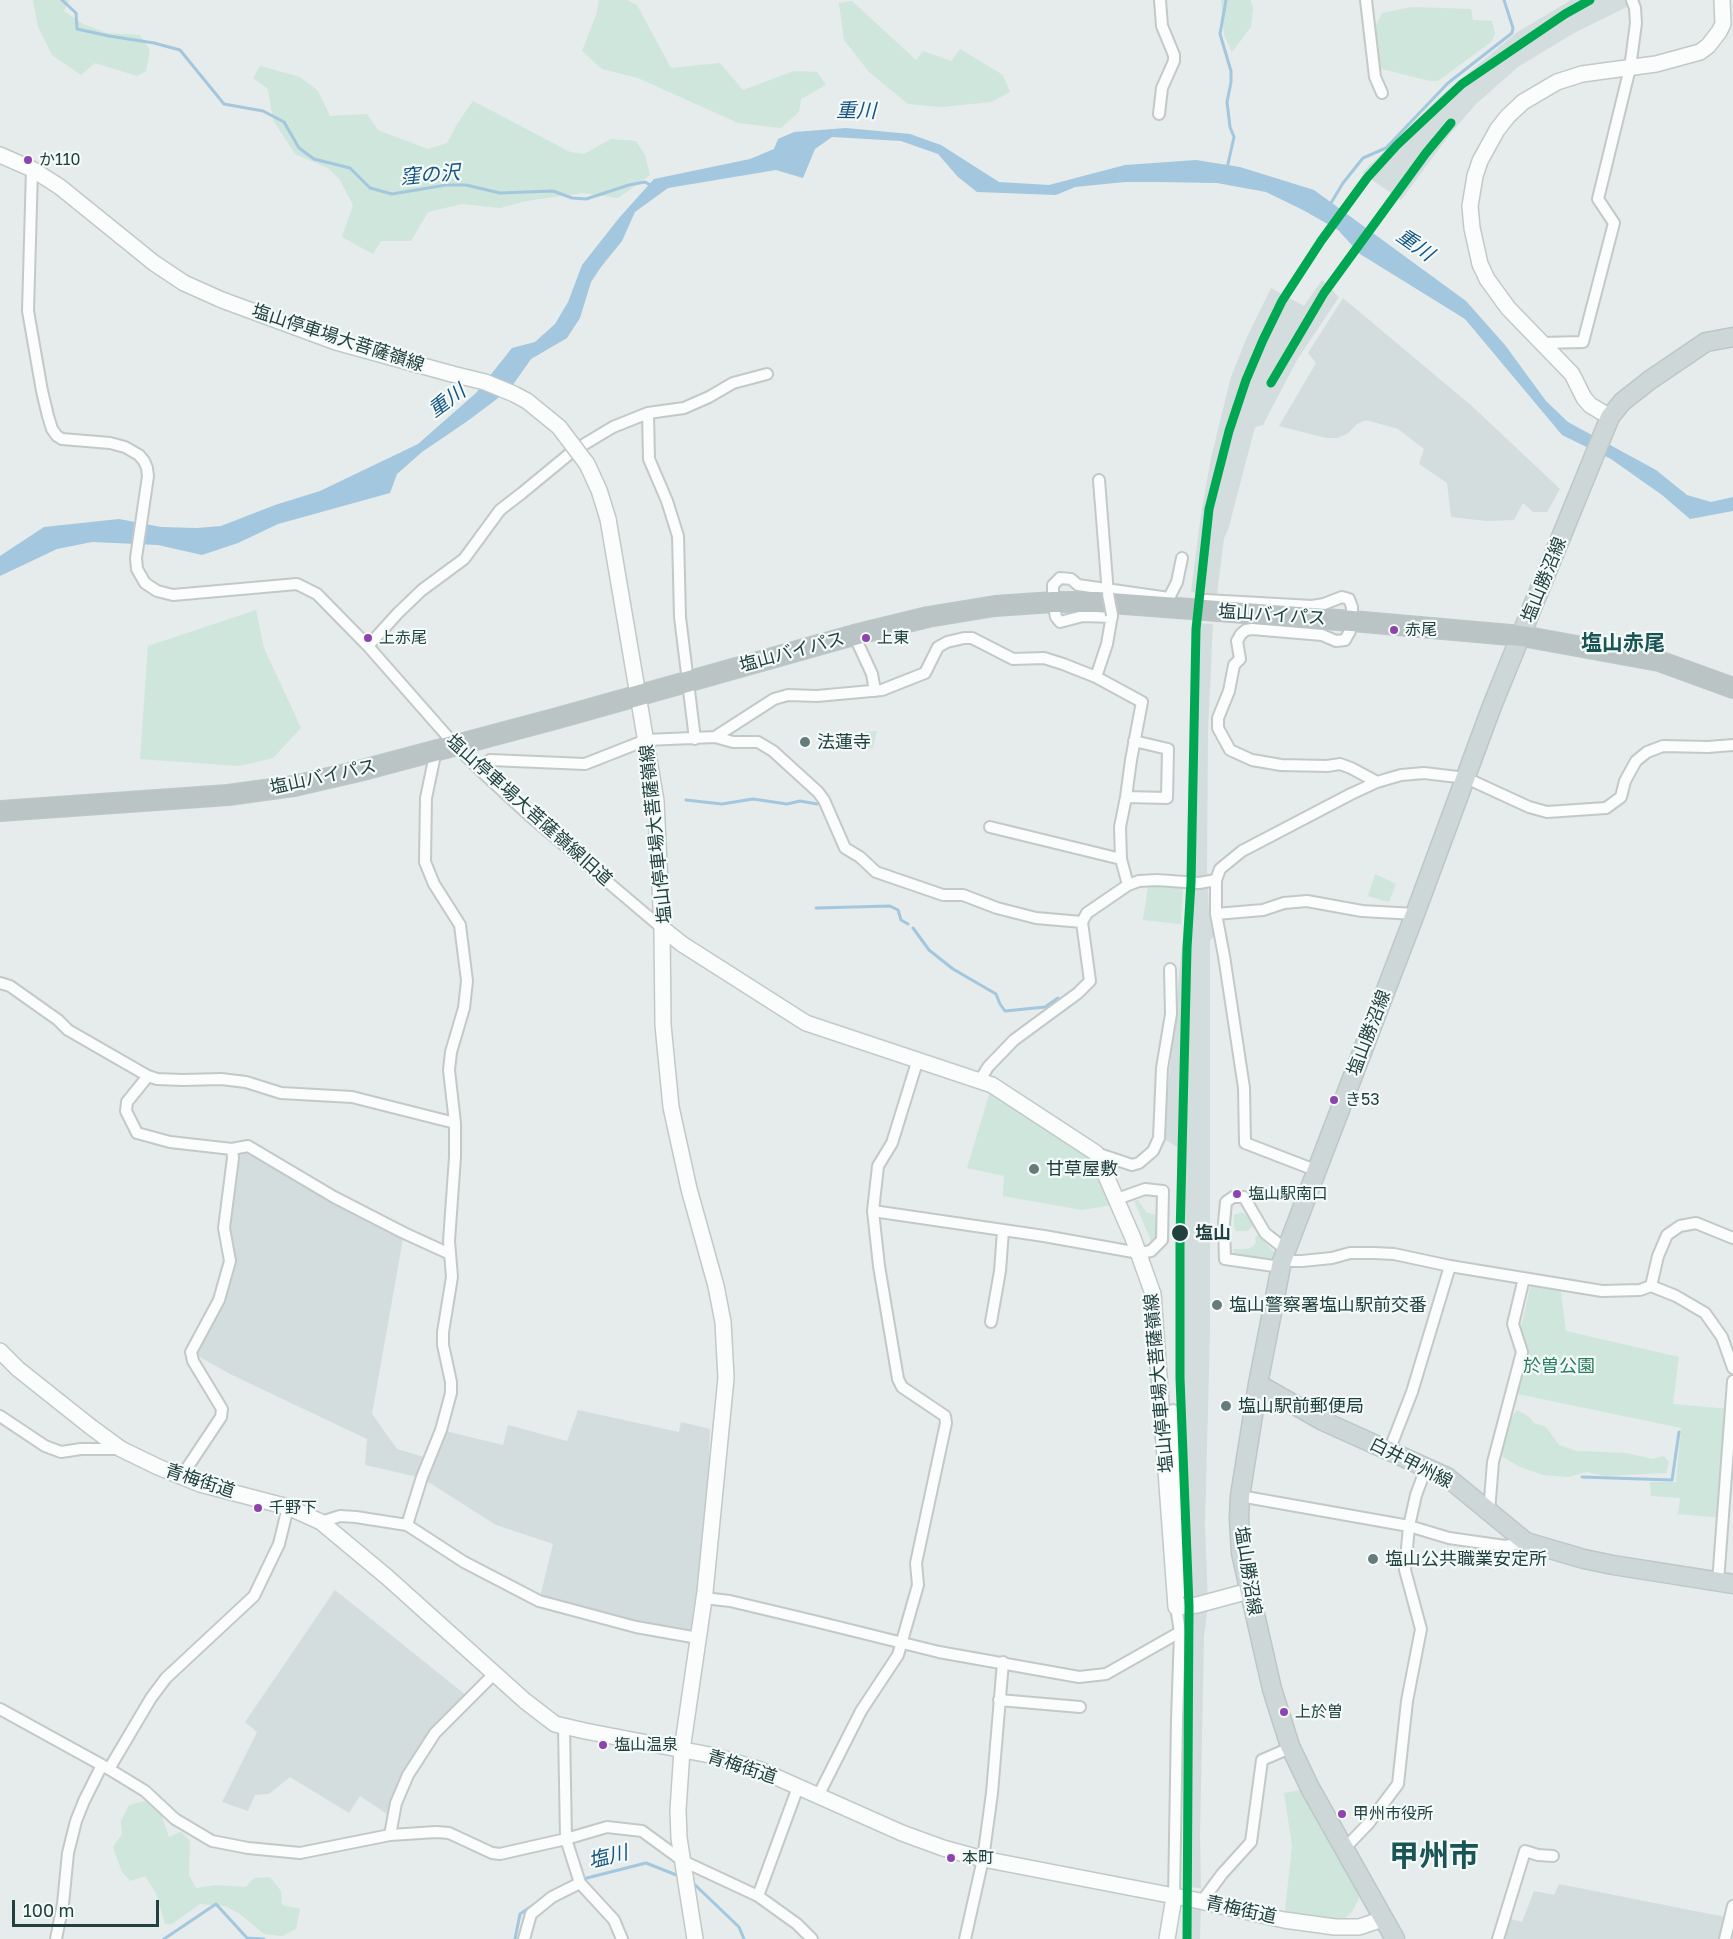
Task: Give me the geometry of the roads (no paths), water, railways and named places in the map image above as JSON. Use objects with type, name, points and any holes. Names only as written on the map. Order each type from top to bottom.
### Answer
[{"type":"highway","name":"塩山バイパス","points":[[0,811],[206,797],[294,786],[446,747],[854,635],[928,617],[995,606],[1097,602],[1522,636],[1659,661],[1733,688]]},
{"type":"main road","points":[[1607,424],[1622,402],[1650,380],[1706,342],[1733,337]]},
{"type":"main road","name":"塩山勝沼線","points":[[1383,1919],[1290,1748],[1272,1689],[1241,1553],[1240,1496],[1258,1384],[1283,1259],[1492,706],[1607,424]]},
{"type":"main road","name":"白井甲州線","points":[[1258,1384],[1323,1421],[1447,1478],[1526,1542],[1613,1565],[1726,1583]]},
{"type":"main road","points":[[1383,1919],[1395,1939]]},
{"type":"street","points":[[1159,114],[1162,88],[1174,61],[1174,55],[1161,26],[1160,0]]},
{"type":"street","points":[[1366,0],[1375,77],[1382,93]]},
{"type":"street","points":[[1607,424],[1584,398],[1572,374],[1496,293],[1480,264],[1470,206],[1480,160],[1508,116],[1539,91],[1557,82],[1582,74],[1630,68],[1689,56],[1708,46],[1722,24],[1722,0]]},
{"type":"street","points":[[1541,343],[1583,342],[1614,223],[1598,199],[1630,68],[1636,23],[1633,3]]},
{"type":"street","name":"塩山停車場大菩薩嶺線","points":[[0,155],[32,169],[60,187],[145,256],[184,283],[222,300],[336,342],[485,382],[527,401],[559,427],[587,464],[599,490],[608,519],[656,801],[662,928],[682,944],[806,1023],[992,1085],[1096,1153],[1117,1200],[1153,1294],[1176,1601]]},
{"type":"street","name":"塩山停車場大菩薩嶺線旧道","points":[[32,169],[28,311],[42,391],[52,429],[62,439],[110,443],[125,447],[139,455],[144,462],[148,476],[136,558],[140,578],[157,591],[172,595],[297,584],[317,594],[368,646],[446,747],[478,768],[531,817],[662,928]]},
{"type":"street","points":[[368,646],[414,598],[464,559],[500,510],[573,451],[613,427],[648,413],[684,408],[733,383],[767,374]]},
{"type":"street","points":[[648,413],[649,459],[667,501],[678,536],[681,617],[695,739]]},
{"type":"street","points":[[1096,677],[1107,644],[1112,616],[1099,480]]},
{"type":"street","points":[[1169,598],[1177,582],[1182,558]]},
{"type":"street","points":[[1112,616],[1083,616],[1060,622],[1056,617],[1053,602],[1053,585],[1060,578],[1071,579],[1078,585],[1108,592],[1169,598],[1312,606],[1346,598],[1350,603],[1352,621],[1348,637],[1341,641],[1322,635],[1252,629],[1241,634],[1237,640],[1240,659],[1234,665],[1229,691],[1218,718],[1218,728],[1230,750],[1252,760],[1281,765],[1340,764],[1377,782]]},
{"type":"street","points":[[854,635],[872,674],[875,691]]},
{"type":"street","points":[[715,738],[774,699],[788,695],[818,696],[882,690],[925,673],[938,647],[947,642],[972,638],[1013,659],[1044,658],[1096,677],[1143,702],[1120,827],[1121,859],[1128,885]]},
{"type":"street","points":[[478,768],[490,760],[585,764],[646,740],[715,738],[733,742],[758,742],[773,751],[818,792],[844,848],[860,857],[876,872],[943,895],[963,895],[998,908],[1036,918],[1082,922]]},
{"type":"street","points":[[1126,797],[1167,798],[1168,749],[1134,741]]},
{"type":"street","points":[[1315,1170],[1245,1143],[1244,1088],[1216,914],[1216,880],[1220,869],[1242,851],[1351,794],[1377,782],[1401,776],[1424,773],[1466,778],[1529,807],[1547,812],[1606,808],[1622,797],[1625,781],[1636,761],[1647,752],[1663,746],[1733,745]]},
{"type":"street","points":[[407,1525],[441,1430],[451,1393],[442,1345],[452,1277],[450,1254],[455,1123],[449,1070],[451,1052],[464,1008],[467,981],[460,925],[434,884],[425,862],[426,798],[446,747]]},
{"type":"street","points":[[990,826],[1121,859]]},
{"type":"street","points":[[980,1080],[988,1067],[1014,1040],[1078,993],[1089,981],[1082,922],[1087,913],[1128,885],[1147,880],[1198,883],[1216,880]]},
{"type":"street","points":[[1216,914],[1263,910],[1284,903],[1307,901],[1362,911],[1415,914]]},
{"type":"street","points":[[662,928],[663,1025],[671,1107],[689,1189],[716,1287],[723,1322],[726,1378],[704,1598],[682,1750],[678,1810],[679,1838],[695,1939]]},
{"type":"street","points":[[1096,1153],[1132,1165],[1139,1164],[1153,1151],[1159,1138],[1162,1068],[1171,1014],[1170,969]]},
{"type":"street","points":[[0,983],[10,986],[58,1020],[68,1030],[148,1076],[183,1080],[221,1079],[246,1082],[281,1093],[352,1097],[455,1123]]},
{"type":"street","points":[[818,1796],[861,1711],[898,1655],[918,1585],[916,1563],[946,1423],[945,1416],[902,1387],[898,1379],[879,1266],[873,1211],[878,1166],[895,1135],[918,1059]]},
{"type":"street","points":[[148,1076],[127,1102],[126,1111],[137,1133],[170,1142],[232,1149],[248,1146],[334,1197],[450,1254]]},
{"type":"street","points":[[181,1477],[221,1418],[222,1409],[193,1361],[191,1352],[219,1300],[230,1261],[224,1228],[233,1158],[232,1149]]},
{"type":"street","points":[[873,1211],[1138,1253],[1151,1251],[1162,1240],[1163,1191],[1145,1189],[1117,1200]]},
{"type":"street","points":[[1283,1259],[1244,1197],[1233,1197],[1226,1202],[1225,1259],[1302,1261],[1332,1258],[1350,1253],[1394,1254],[1450,1266],[1602,1291],[1640,1290],[1651,1286],[1676,1296],[1705,1313],[1722,1337],[1733,1368]]},
{"type":"street","points":[[1651,1286],[1658,1256],[1667,1235],[1680,1226],[1696,1223],[1733,1238]]},
{"type":"street","points":[[991,1322],[1000,1271],[1003,1230]]},
{"type":"street","points":[[1389,1451],[1412,1392],[1450,1266]]},
{"type":"street","points":[[1489,1512],[1493,1462],[1522,1352],[1513,1324],[1524,1278]]},
{"type":"street","name":"青梅街道","points":[[0,1351],[18,1369],[121,1449],[200,1484],[288,1507],[321,1522],[387,1577],[544,1718],[564,1727],[716,1756],[759,1769],[902,1833],[983,1859],[1202,1901],[1255,1914],[1335,1927],[1359,1927],[1383,1919]]},
{"type":"street","points":[[1726,1583],[1733,1381]]},
{"type":"street","points":[[1167,1939],[1174,1897],[1180,1632],[1176,1601],[1184,1591],[1173,1410]]},
{"type":"street","points":[[0,1416],[45,1446],[61,1452],[81,1449],[121,1449]]},
{"type":"street","points":[[1345,1848],[1368,1824],[1398,1785],[1407,1701],[1421,1629],[1405,1570],[1409,1526],[1416,1495],[1426,1468]]},
{"type":"street","points":[[1240,1496],[1409,1526],[1449,1538],[1504,1546],[1526,1542]]},
{"type":"street","points":[[56,1939],[63,1904],[68,1853],[84,1801],[166,1678],[254,1596],[279,1544],[288,1507]]},
{"type":"street","points":[[321,1522],[340,1516],[407,1525],[464,1562],[539,1601],[636,1627],[698,1638]]},
{"type":"street","points":[[1176,1601],[1214,1601],[1249,1591]]},
{"type":"street","points":[[704,1598],[729,1601],[939,1653],[1003,1662],[1079,1677],[1106,1674],[1180,1632]]},
{"type":"street","points":[[965,1939],[983,1859],[992,1793],[1003,1662]]},
{"type":"street","points":[[390,1834],[396,1803],[408,1775],[435,1733],[494,1674]]},
{"type":"street","points":[[999,1700],[1080,1707]]},
{"type":"street","points":[[0,1709],[145,1791],[175,1819],[212,1840],[248,1848],[300,1853],[390,1834],[449,1833],[492,1853],[500,1854],[607,1827],[642,1831],[683,1862],[758,1896],[812,1939]]},
{"type":"street","points":[[564,1727],[566,1839],[580,1883],[614,1920],[622,1939]]},
{"type":"street","points":[[1202,1901],[1222,1874],[1251,1842],[1262,1760],[1290,1748]]},
{"type":"street","points":[[758,1896],[798,1787]]},
{"type":"street","points":[[1498,1939],[1525,1851],[1553,1856]]},
{"type":"street","points":[[524,1939],[531,1914],[552,1897],[580,1883]]},
{"type":"street","points":[[1725,1939],[1733,1906]]},
{"type":"water","points":[[846,128],[910,134],[941,145],[999,182],[1049,185],[1125,165],[1196,160],[1240,167],[1314,190],[1466,301],[1505,345],[1546,401],[1568,422],[1656,470],[1687,495],[1711,502],[1733,497],[1733,511],[1690,519],[1662,495],[1611,459],[1562,435],[1465,319],[1360,254],[1338,230],[1266,192],[1217,183],[1125,182],[1075,187],[1056,195],[977,192],[958,177],[938,154],[901,141],[832,137],[815,149],[803,178],[776,170],[668,188],[635,212],[622,241],[591,282],[580,318],[567,338],[531,359],[510,389],[422,452],[397,474],[390,493],[278,524],[238,543],[202,555],[158,545],[92,542],[57,549],[0,576],[0,556],[44,527],[119,519],[161,527],[221,526],[320,491],[418,444],[476,393],[512,348],[535,342],[555,324],[568,302],[582,265],[619,218],[654,179],[750,159],[774,149],[778,139],[794,132]]},
{"type":"waterway","name":"窪の沢","points":[[62,0],[76,13],[77,29],[180,50],[224,104],[263,111],[284,122],[299,148],[314,159],[350,168],[370,188],[392,194],[446,185],[466,185],[500,193],[553,191],[572,198],[586,199],[629,185],[645,182],[652,186]]},
{"type":"waterway","points":[[1226,0],[1220,34],[1231,71],[1227,102],[1230,127],[1234,137],[1227,168]]},
{"type":"waterway","points":[[1331,203],[1343,183],[1363,158],[1386,148],[1448,83],[1512,33],[1513,28],[1504,0]]},
{"type":"waterway","points":[[686,800],[722,804],[753,799],[787,804],[800,801],[817,804]]},
{"type":"waterway","points":[[816,908],[890,906],[898,910],[901,920],[908,924]]},
{"type":"waterway","points":[[913,928],[929,950],[953,969],[996,994],[1005,1011],[1045,1007],[1058,998]]},
{"type":"waterway","points":[[1582,1477],[1672,1480],[1679,1432]]},
{"type":"waterway","name":"塩川","points":[[583,1879],[646,1863],[679,1876]]},
{"type":"waterway","name":"塩川","points":[[561,1887],[573,1881]]},
{"type":"waterway","name":"塩川","points":[[691,1881],[739,1927],[744,1939]]},
{"type":"waterway","name":"塩川","points":[[164,1939],[216,1904],[247,1938],[264,1939]]},
{"type":"waterway","name":"塩川","points":[[515,1939],[520,1914],[535,1904]]},
{"type":"place","name":"か110","points":[[28,160]]},
{"type":"place","name":"赤尾","points":[[1394,630]]},
{"type":"place","name":"上赤尾","points":[[368,638]]},
{"type":"place","name":"上東","points":[[866,638]]},
{"type":"place","name":"法蓮寺","points":[[805,742]]},
{"type":"place","name":"き53","points":[[1334,1100]]},
{"type":"place","name":"甘草屋敷","points":[[1034,1169]]},
{"type":"place","name":"塩山駅南口","points":[[1237,1194]]},
{"type":"place","name":"塩山","points":[[1180,1233]]},
{"type":"place","name":"塩山警察署塩山駅前交番","points":[[1217,1305]]},
{"type":"place","name":"塩山駅前郵便局","points":[[1226,1406]]},
{"type":"place","name":"千野下","points":[[258,1508]]},
{"type":"place","name":"塩山公共職業安定所","points":[[1373,1559]]},
{"type":"place","name":"上於曽","points":[[1284,1712]]},
{"type":"place","name":"塩山温泉","points":[[603,1745]]},
{"type":"place","name":"甲州市役所","points":[[1342,1814]]},
{"type":"place","name":"本町","points":[[951,1858]]},
{"type":"district","name":"塩山赤尾","points":[[1623,643]]},
{"type":"district","name":"甲州市","points":[[1434,1856]]},
{"type":"water label","name":"重川","points":[[856,111]]},
{"type":"water label","name":"重川","points":[[1415,245]]},
{"type":"water label","name":"重川","points":[[447,401]]},
{"type":"park label","name":"於曽公園","points":[[1559,1366]]}]
